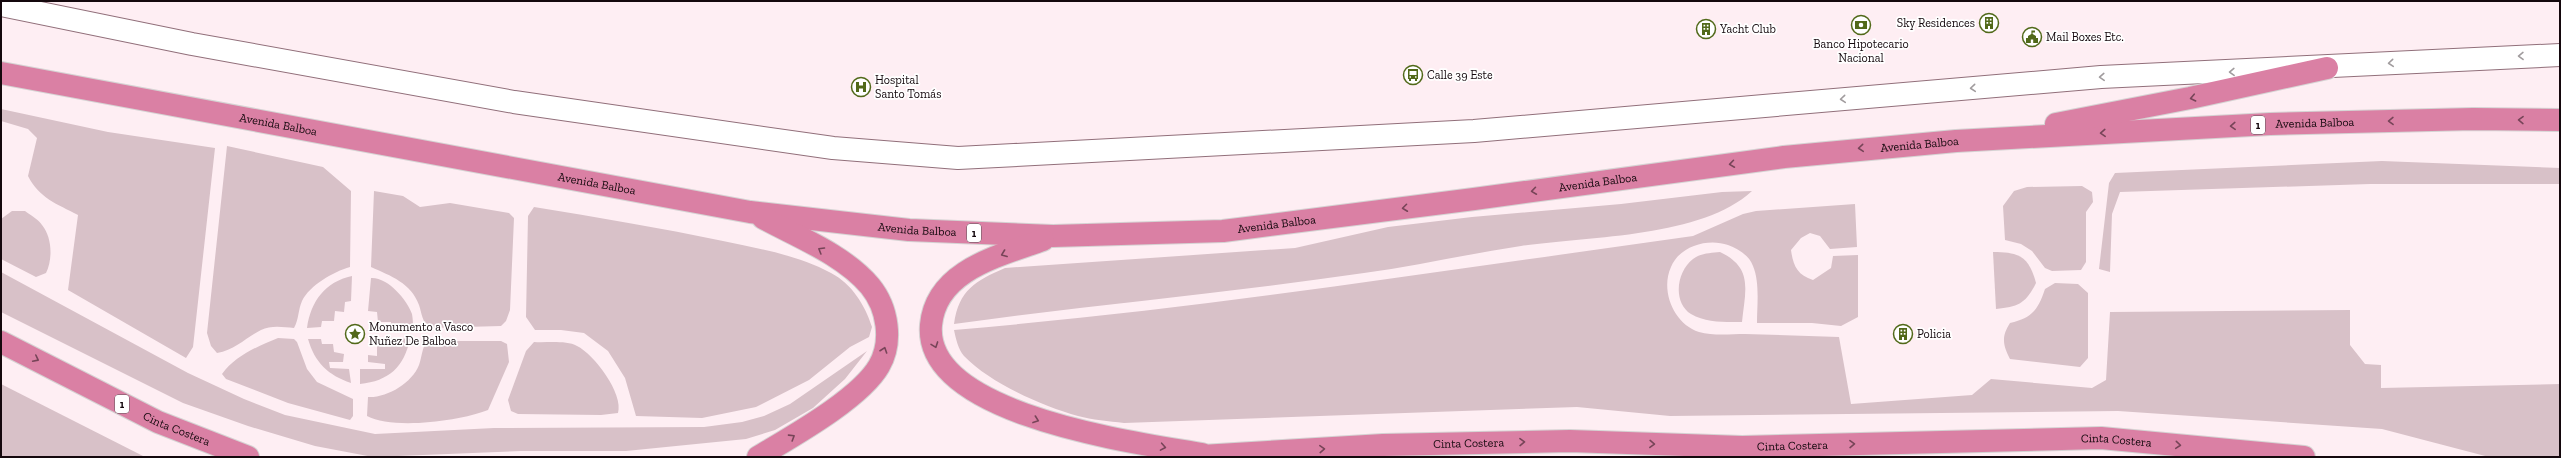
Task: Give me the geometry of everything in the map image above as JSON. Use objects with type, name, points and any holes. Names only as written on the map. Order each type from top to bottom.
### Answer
[{"type":"highway","points":[[1956,141],[2190,98],[2327,68]]},
{"type":"highway","name":"Avenida Balboa","points":[[1,73],[750,212],[909,230],[1054,236],[1223,231],[1474,200],[1784,157],[1956,141],[2270,124],[2472,119],[2560,120]]},
{"type":"highway","points":[[750,212],[846,265],[870,287],[884,312],[887,333],[887,343],[879,366],[855,393],[828,414],[758,457]]},
{"type":"highway","points":[[1054,236],[972,267],[951,281],[939,297],[932,316],[931,336],[939,358],[956,377],[988,399],[1036,420],[1082,433],[1210,455]]},
{"type":"highway","name":"Cinta Costera","points":[[1,342],[158,422],[248,457]]},
{"type":"highway","name":"Cinta Costera","points":[[1185,457],[1384,445],[1570,441],[1742,447],[2101,438],[2286,454],[2304,457]]},
{"type":"main road","points":[[1,5],[192,44],[514,102],[834,148],[958,158],[1474,131],[2101,77],[2327,68],[2417,60],[2560,55]]},
{"type":"shaded area","points":[[1,109],[108,132],[215,148],[193,347],[186,358],[68,290],[78,215],[49,200],[32,184],[28,176],[37,138],[28,129],[1,121]]},
{"type":"shaded area","points":[[227,146],[323,167],[351,191],[350,267],[329,276],[310,290],[302,301],[294,328],[265,328],[235,347],[217,353],[211,346],[207,333]]},
{"type":"shaded area","points":[[2382,161],[2560,168],[2560,184],[2370,184],[2120,192],[2112,214],[2110,272],[2099,269],[2109,183],[2115,173]]},
{"type":"shaded area","points":[[2082,186],[2092,192],[2093,202],[2086,212],[2086,262],[2081,270],[2052,271],[2045,268],[2032,251],[2021,244],[2005,240],[2003,206],[2014,191],[2027,187]]},
{"type":"shaded area","points":[[374,191],[403,196],[420,207],[450,203],[509,213],[514,218],[510,310],[506,321],[501,326],[429,328],[411,291],[400,281],[371,267]]},
{"type":"shaded area","points":[[1752,191],[1730,206],[1704,218],[1643,232],[1611,237],[1521,246],[1384,270],[1313,280],[954,324],[956,312],[960,303],[970,288],[985,277],[1005,268],[1295,248],[1388,227],[1472,217],[1621,204],[1722,192]]},
{"type":"shaded area","points":[[1855,204],[1857,247],[1830,249],[1820,236],[1810,233],[1801,238],[1791,250],[1797,269],[1803,275],[1813,280],[1831,268],[1833,256],[1858,255],[1858,317],[1841,326],[1812,323],[1757,323],[1757,280],[1751,262],[1736,248],[1712,242],[1696,245],[1681,253],[1675,259],[1671,267],[1668,276],[1668,296],[1676,314],[1690,328],[1704,333],[1839,337],[1851,404],[1972,395],[1991,379],[2092,388],[2106,380],[2110,312],[2350,310],[2350,345],[2365,364],[2381,365],[2381,388],[2560,384],[2560,457],[2489,457],[2382,429],[2118,411],[1670,416],[1577,407],[1124,423],[1078,416],[1064,412],[1033,400],[1002,384],[975,366],[964,356],[956,340],[954,330],[1139,311],[1324,288],[1693,236],[1743,214],[1756,211]]},
{"type":"shaded area","points":[[534,207],[699,236],[792,257],[818,267],[839,278],[857,296],[866,311],[872,327],[869,337],[850,347],[809,380],[756,407],[702,418],[636,416],[625,378],[608,351],[584,333],[561,330],[535,330],[526,317],[528,216]]},
{"type":"shaded area","points":[[12,211],[25,211],[38,221],[45,230],[50,242],[50,261],[46,273],[36,277],[1,259],[1,219]]},
{"type":"shaded area","points":[[1720,252],[1731,258],[1743,273],[1745,281],[1745,300],[1742,322],[1703,319],[1691,314],[1685,309],[1681,302],[1679,294],[1680,279],[1688,264],[1699,256]]},
{"type":"shaded area","points":[[1993,252],[2017,255],[2030,267],[2036,283],[2029,295],[2021,303],[2011,307],[1996,309]]},
{"type":"shaded area","points":[[1,272],[188,373],[244,399],[285,415],[375,434],[494,428],[704,427],[742,422],[764,416],[790,404],[867,351],[845,379],[813,408],[775,430],[746,439],[626,451],[521,451],[373,457],[315,446],[248,426],[183,403],[1,312]]},
{"type":"shaded area","points":[[352,276],[351,301],[345,302],[344,312],[335,311],[334,321],[322,321],[321,327],[307,328],[312,309],[321,294],[334,283]]},
{"type":"shaded area","points":[[371,278],[384,281],[390,285],[406,302],[412,314],[413,330],[391,330],[391,322],[378,322],[377,312],[368,311]]},
{"type":"shaded area","points":[[2055,283],[2078,284],[2088,293],[2088,358],[2080,367],[2010,359],[2004,341],[2007,328],[2010,323],[2029,316],[2037,308],[2045,289]]},
{"type":"shaded area","points":[[278,338],[294,339],[297,342],[307,369],[317,382],[353,399],[353,416],[350,420],[288,403],[226,379],[222,374],[240,357],[255,348]]},
{"type":"shaded area","points":[[390,338],[410,339],[404,357],[399,365],[394,371],[379,380],[360,384],[360,369],[385,369],[385,364],[368,362],[368,355],[377,356],[377,345],[389,345]]},
{"type":"shaded area","points":[[308,339],[321,339],[322,344],[333,344],[334,352],[344,354],[343,362],[329,362],[330,368],[349,369],[351,383],[329,372],[324,367],[314,355]]},
{"type":"shaded area","points":[[427,341],[501,341],[507,344],[509,362],[488,410],[461,418],[409,423],[393,423],[367,416],[368,397],[375,397],[391,392],[411,378],[416,372]]},
{"type":"shaded area","points":[[534,342],[567,343],[584,350],[606,375],[612,386],[617,396],[619,405],[618,413],[601,415],[518,414],[511,411],[508,400],[526,351]]},
{"type":"shaded area","points":[[1,384],[145,457],[1,457]]},
{"type":"place","name":"Sky Residences","points":[[1989,23]]},
{"type":"place","name":"Banco Hipotecario Nacional","points":[[1861,25]]},
{"type":"place","name":"Yacht Club","points":[[1706,29]]},
{"type":"place","name":"Mail Boxes Etc.","points":[[2032,37]]},
{"type":"place","name":"Calle 39 Este","points":[[1413,75]]},
{"type":"place","name":"Hospital Santo Tomás","points":[[861,87]]},
{"type":"place","name":"Monumento a Vasco Nuñez De Balboa","points":[[355,334]]},
{"type":"place","name":"Policia","points":[[1903,334]]}]
